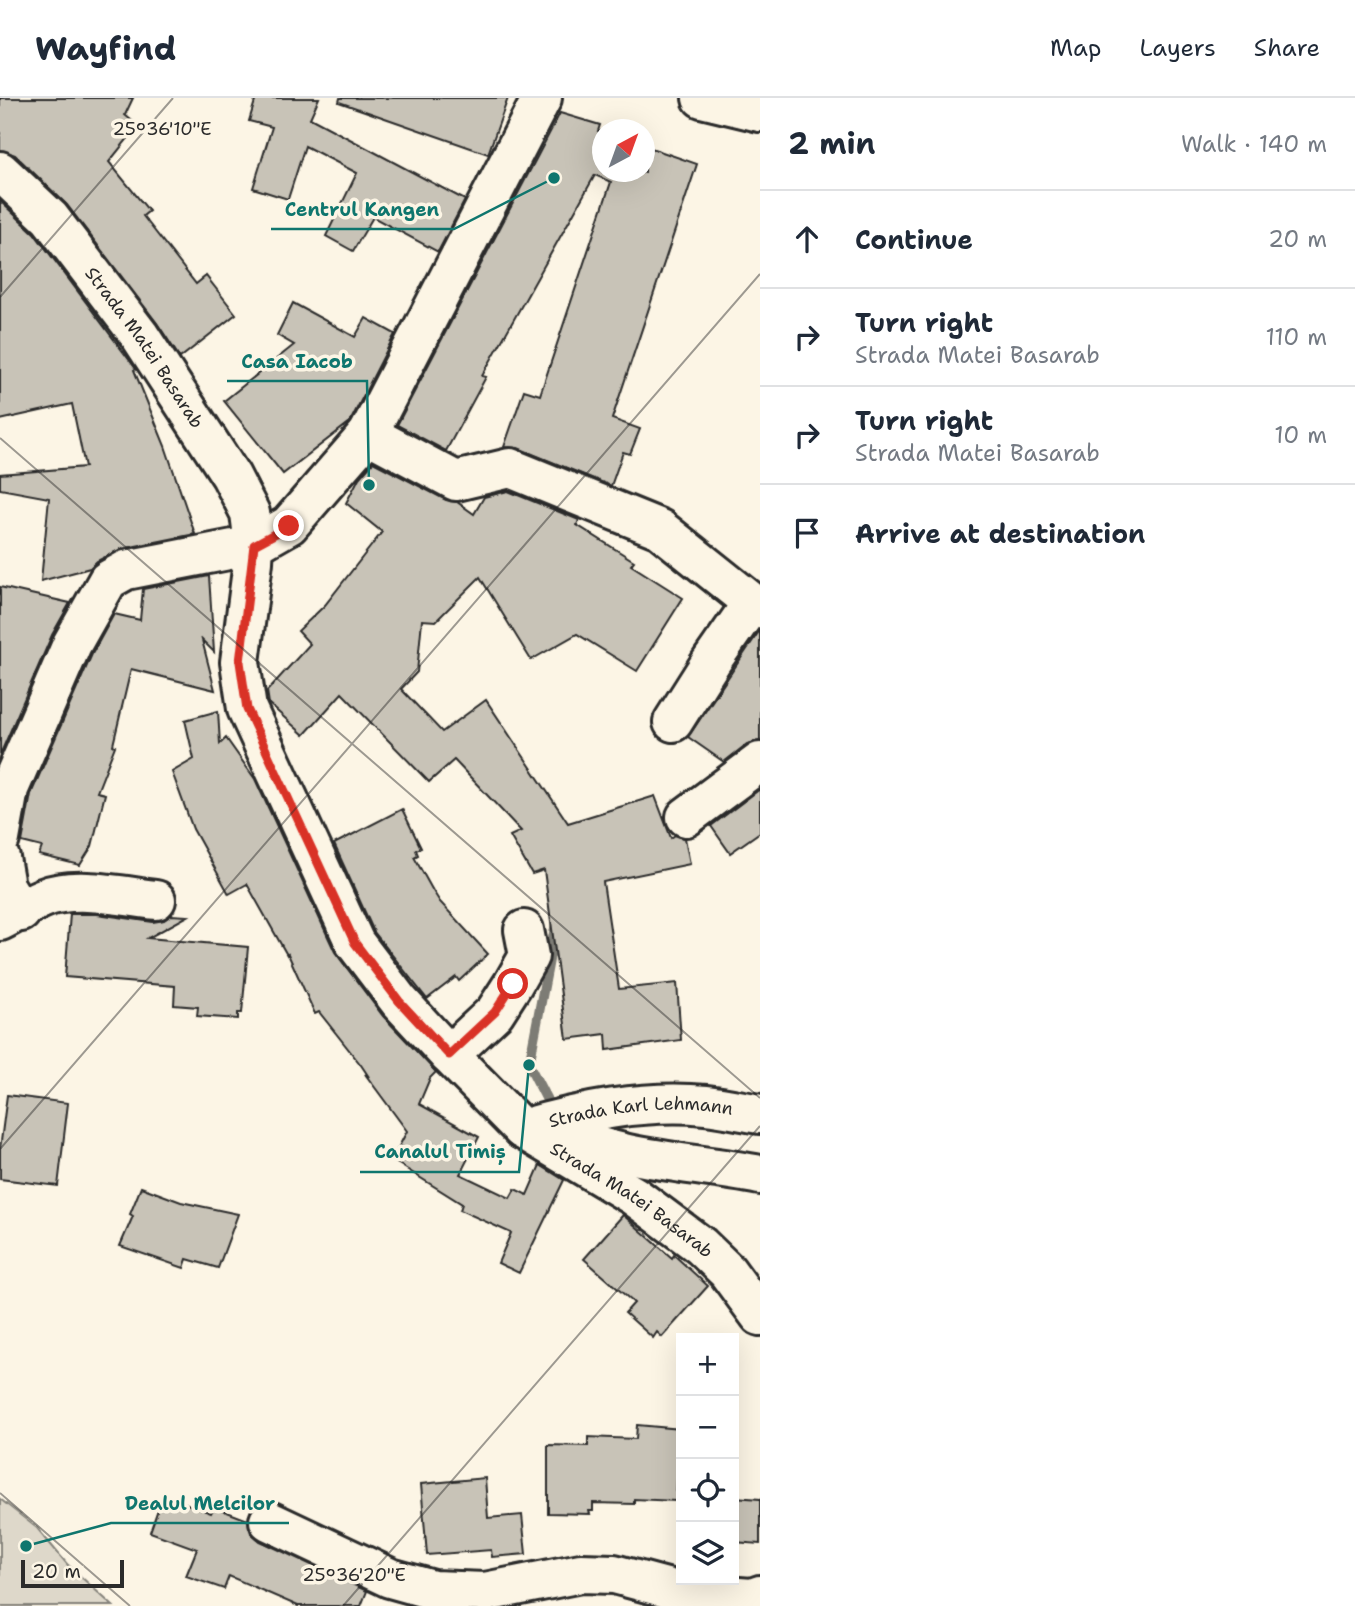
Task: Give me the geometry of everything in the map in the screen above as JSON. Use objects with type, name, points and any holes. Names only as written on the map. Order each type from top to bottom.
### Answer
[{"type":"street","points":[[0,839],[9,789],[72,644],[108,580],[126,570],[254,545],[289,526],[368,434],[542,98]]},
{"type":"street","points":[[702,98],[760,112]]},
{"type":"street","name":"Strada Matei Basarab","points":[[0,171],[50,218],[140,336],[231,476],[250,513],[254,545],[240,662],[247,709],[355,943],[399,1001],[449,1055],[531,1126],[634,1196],[701,1246],[727,1271],[760,1316]]},
{"type":"street","points":[[368,434],[456,481],[510,468],[660,529],[756,606],[673,722]]},
{"type":"street","points":[[686,817],[760,762]]},
{"type":"street","points":[[0,858],[11,916],[43,898],[67,891],[156,900]]},
{"type":"street","points":[[449,1055],[495,1012],[513,984],[529,956],[524,930]]},
{"type":"street","name":"Strada Karl Lehmann","points":[[531,1126],[572,1115],[635,1105],[705,1105],[760,1114]]},
{"type":"street","points":[[531,1126],[585,1144],[649,1159],[760,1175]]},
{"type":"street","points":[[269,1521],[390,1578],[433,1590],[485,1592],[581,1573],[614,1574],[684,1593],[752,1598],[760,1595]]},
{"type":"shaded area","points":[[0,1499],[37,1528],[67,1564],[113,1606],[0,1606]]},
{"type":"building","points":[[0,98],[133,98],[125,115],[138,126],[109,162],[149,211],[143,216],[196,284],[206,276],[236,314],[180,358],[157,323],[67,205],[15,155],[0,150]]},
{"type":"building","points":[[256,98],[319,98],[310,118],[465,200],[438,252],[373,217],[353,251],[326,236],[357,173],[305,146],[288,199],[253,188],[272,127],[249,121]]},
{"type":"building","points":[[340,98],[508,98],[488,154],[339,102]]},
{"type":"building","points":[[560,113],[592,123],[592,180],[482,376],[486,377],[446,451],[397,425]]},
{"type":"building","points":[[655,149],[697,164],[612,419],[640,429],[630,454],[623,452],[611,486],[518,448],[504,447],[524,390],[540,395],[611,182],[655,182]]},
{"type":"building","points":[[0,201],[34,233],[136,369],[134,370],[165,446],[195,534],[121,549],[97,561],[90,568],[41,581],[49,498],[0,489],[0,474],[85,467],[72,404],[0,420]]},
{"type":"building","points":[[293,303],[355,337],[366,318],[395,334],[350,422],[283,474],[224,401],[294,345],[277,335]]},
{"type":"building","points":[[373,462],[446,500],[457,502],[474,514],[484,497],[508,491],[579,520],[577,525],[634,561],[631,565],[683,598],[637,671],[577,634],[531,660],[480,577],[436,621],[422,620],[417,672],[401,689],[442,732],[486,700],[568,823],[655,796],[671,838],[675,835],[685,838],[690,864],[603,882],[619,989],[677,983],[681,1040],[607,1050],[606,1034],[567,1039],[544,870],[532,874],[510,836],[521,831],[454,760],[429,782],[342,693],[304,735],[269,704],[267,691],[310,644],[298,631],[325,605],[382,532],[346,503],[359,478]]},
{"type":"building","points":[[209,576],[214,652],[202,640],[215,690],[131,669],[113,745],[115,746],[97,792],[105,794],[92,846],[80,865],[39,855],[42,847],[22,842],[31,794],[92,654],[114,614],[140,620],[143,589]]},
{"type":"building","points":[[0,587],[70,603],[52,635],[0,755]]},
{"type":"building","points":[[760,630],[760,741],[747,744],[724,762],[688,737]]},
{"type":"building","points":[[218,711],[220,744],[226,738],[255,779],[335,952],[383,1016],[436,1072],[430,1078],[419,1104],[479,1137],[460,1174],[510,1198],[515,1189],[527,1195],[540,1165],[564,1180],[519,1273],[498,1263],[511,1233],[460,1210],[462,1204],[392,1160],[407,1131],[361,1065],[319,1012],[315,1014],[288,954],[247,884],[229,894],[193,829],[172,772],[194,759],[185,720]]},
{"type":"building","points":[[760,789],[760,832],[730,853],[711,826]]},
{"type":"building","points":[[402,809],[421,848],[416,850],[418,855],[414,857],[433,891],[488,954],[459,981],[456,977],[427,999],[374,932],[334,844]]},
{"type":"building","points":[[70,914],[97,914],[153,922],[164,920],[171,915],[188,916],[148,938],[248,947],[242,1013],[238,1013],[238,1019],[197,1016],[198,1007],[174,1005],[175,986],[65,977]]},
{"type":"building","points":[[7,1095],[68,1103],[58,1186],[0,1179],[0,1149]]},
{"type":"building","points":[[141,1187],[181,1202],[238,1214],[218,1268],[187,1259],[184,1268],[120,1246],[133,1216],[130,1214]]},
{"type":"building","points":[[623,1215],[708,1286],[662,1337],[657,1332],[653,1338],[625,1313],[634,1303],[584,1259]]},
{"type":"building","points":[[637,1425],[676,1429],[676,1501],[634,1499],[634,1504],[593,1503],[593,1511],[589,1511],[590,1514],[548,1513],[548,1445],[588,1446],[588,1437],[636,1439]]},
{"type":"building","points":[[485,1478],[488,1518],[522,1515],[526,1554],[492,1557],[491,1550],[427,1555],[421,1484]]},
{"type":"building","points":[[163,1495],[211,1513],[214,1507],[248,1520],[251,1533],[260,1541],[367,1591],[361,1606],[298,1606],[229,1576],[224,1589],[186,1576],[197,1549],[150,1532]]},
{"type":"building","points":[[739,1497],[760,1499],[760,1544],[739,1542]]},
{"type":"waterway","points":[[548,1102],[529,1065],[556,923]]},
{"type":"place","name":"Centrul Kangen","points":[[554,178]]},
{"type":"place","name":"Casa Iacob","points":[[369,485]]},
{"type":"place","name":"Canalul Timiș","points":[[529,1065]]},
{"type":"place","name":"Dealul Melcilor","points":[[26,1546]]},
{"type":"route","points":[[289,526],[254,545],[240,662],[247,709],[355,943],[399,1001],[449,1055],[495,1012],[513,984]]}]
